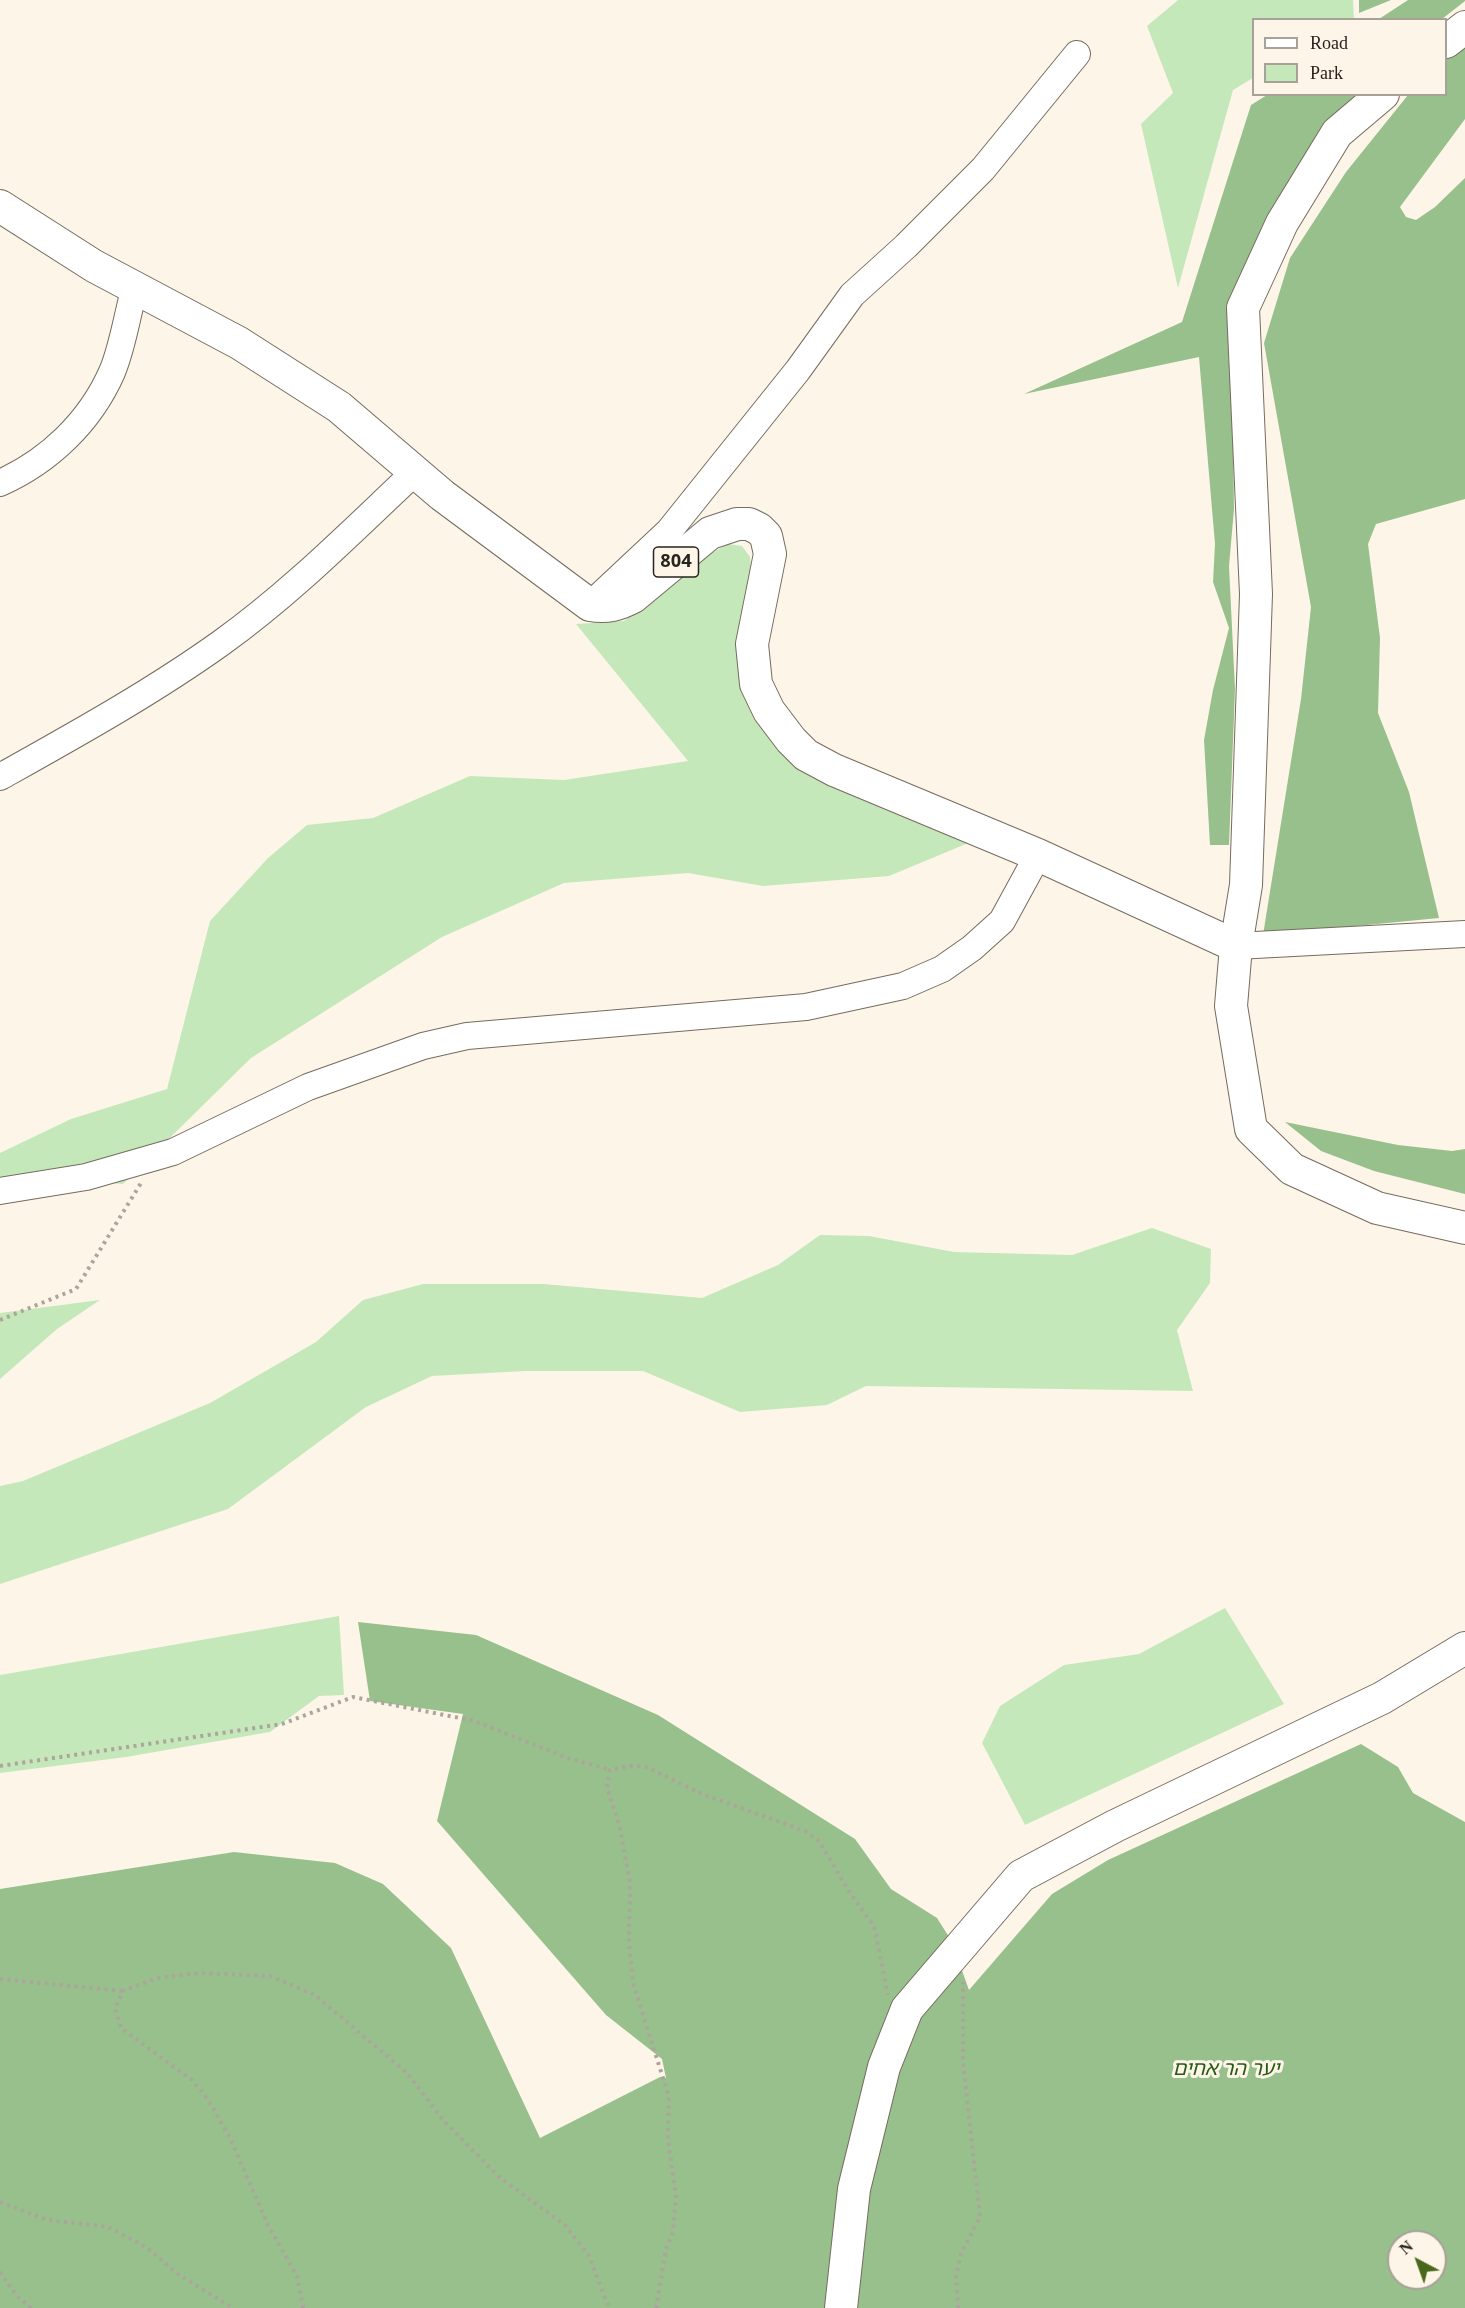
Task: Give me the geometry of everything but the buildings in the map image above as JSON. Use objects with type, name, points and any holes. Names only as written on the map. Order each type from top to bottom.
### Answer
[{"type":"main road","points":[[1447,41],[1465,27]]},
{"type":"main road","points":[[1381,96],[1337,133],[1281,223],[1243,308],[1256,594],[1246,885],[1236,946],[1231,1006],[1251,1129],[1292,1169],[1377,1208],[1465,1228]]},
{"type":"main road","points":[[0,206],[94,266],[239,343],[339,406],[415,472],[480,524],[590,605]]},
{"type":"main road","name":"804","points":[[590,605],[605,608],[619,605],[633,597],[710,533],[737,524],[749,524],[759,529],[766,536],[770,554],[752,644],[756,684],[769,711],[791,740],[806,755],[834,770],[1038,855],[1236,946]]},
{"type":"main road","points":[[841,2308],[854,2189],[884,2067],[908,2009],[1020,1876],[1105,1831],[1382,1698],[1465,1648]]},
{"type":"street","points":[[590,605],[669,531],[798,370],[852,295],[906,246],[983,169],[1077,54]]},
{"type":"street","points":[[0,483],[54,450],[84,421],[112,372],[135,287]]},
{"type":"street","points":[[0,777],[116,711],[221,643],[291,588],[415,472]]},
{"type":"street","points":[[0,1191],[86,1176],[173,1152],[308,1087],[434,1043],[467,1036],[806,1007],[903,986],[942,969],[972,948],[1002,921],[1038,855]]},
{"type":"street","points":[[1236,946],[1465,934]]},
{"type":"path","points":[[0,1320],[76,1289],[156,1157]]},
{"type":"path","points":[[0,1766],[282,1724],[353,1697],[475,1721],[567,1758],[610,1770],[630,1766],[647,1767],[702,1794],[805,1831],[819,1841],[850,1893],[874,1926],[890,2004],[908,2009]]},
{"type":"path","points":[[610,1770],[607,1788],[619,1824],[630,1882],[629,1941],[633,1983],[669,2097],[668,2139],[676,2196],[673,2232],[666,2249],[656,2308]]},
{"type":"path","points":[[958,2308],[957,2276],[961,2254],[980,2217],[963,2061],[964,1987],[959,1948]]},
{"type":"path","points":[[0,1979],[123,1991],[157,1978],[199,1973],[270,1976],[315,1995],[407,2073],[444,2121],[499,2178],[565,2225],[589,2256],[609,2308]]},
{"type":"path","points":[[123,1991],[115,2009],[121,2028],[192,2080],[207,2098],[230,2138],[268,2225],[297,2276],[303,2308]]},
{"type":"path","points":[[0,2202],[47,2220],[108,2227],[146,2247],[178,2274],[233,2308]]},
{"type":"path","points":[[0,2272],[16,2295],[31,2308]]},
{"type":"green space","points":[[1178,0],[1353,0],[1354,18],[1252,18],[1252,79],[1233,90],[1178,288],[1141,124],[1173,93],[1147,26]]},
{"type":"green space","points":[[1359,0],[1391,0],[1359,13]]},
{"type":"green space","points":[[1408,0],[1465,0],[1443,18],[1381,18]]},
{"type":"green space","points":[[1465,37],[1465,119],[1400,207],[1406,217],[1416,220],[1435,207],[1465,178],[1465,499],[1376,524],[1368,544],[1380,638],[1378,713],[1409,792],[1439,918],[1263,935],[1301,699],[1311,607],[1264,343],[1290,258],[1346,172],[1407,96],[1447,96],[1447,56]]},
{"type":"green space","points":[[1265,96],[1358,96],[1234,302],[1228,347],[1234,509],[1229,566],[1235,689],[1229,845],[1210,845],[1204,740],[1213,690],[1229,628],[1213,582],[1215,544],[1199,357],[1024,394],[1182,322],[1251,105]]},
{"type":"green space","points":[[728,544],[742,546],[750,557],[767,723],[978,839],[889,876],[763,886],[688,873],[564,883],[442,937],[251,1058],[123,1184],[0,1178],[0,1153],[71,1119],[167,1089],[210,921],[268,858],[307,825],[373,818],[470,776],[564,780],[688,761],[576,624],[624,621],[708,555]]},
{"type":"green space","points":[[1285,1122],[1398,1145],[1452,1151],[1465,1149],[1465,1194],[1374,1171],[1321,1151]]},
{"type":"green space","points":[[1152,1228],[1211,1249],[1210,1283],[1177,1330],[1193,1391],[866,1386],[827,1405],[740,1412],[643,1371],[525,1371],[432,1376],[366,1407],[228,1509],[0,1584],[0,1486],[23,1481],[210,1403],[316,1342],[363,1300],[423,1284],[544,1284],[702,1298],[778,1265],[820,1235],[869,1236],[954,1252],[1072,1255]]},
{"type":"green space","points":[[100,1300],[57,1329],[0,1379],[0,1313]]},
{"type":"green space","points":[[1225,1608],[1284,1704],[1025,1825],[982,1743],[1000,1706],[1064,1665],[1139,1654]]},
{"type":"green space","points":[[339,1616],[344,1695],[319,1696],[270,1732],[126,1757],[0,1773],[0,1675]]},
{"type":"green space","name":"יער הר אחים","points":[[358,1622],[476,1635],[658,1715],[855,1839],[891,1889],[937,1918],[951,1940],[969,1990],[1052,1894],[1108,1860],[1361,1744],[1398,1767],[1413,1793],[1465,1822],[1465,2308],[0,2308],[0,1889],[234,1852],[335,1863],[383,1884],[451,1948],[540,2138],[660,2077],[666,2078],[662,2059],[606,2015],[437,1821],[463,1714],[370,1701]]}]
